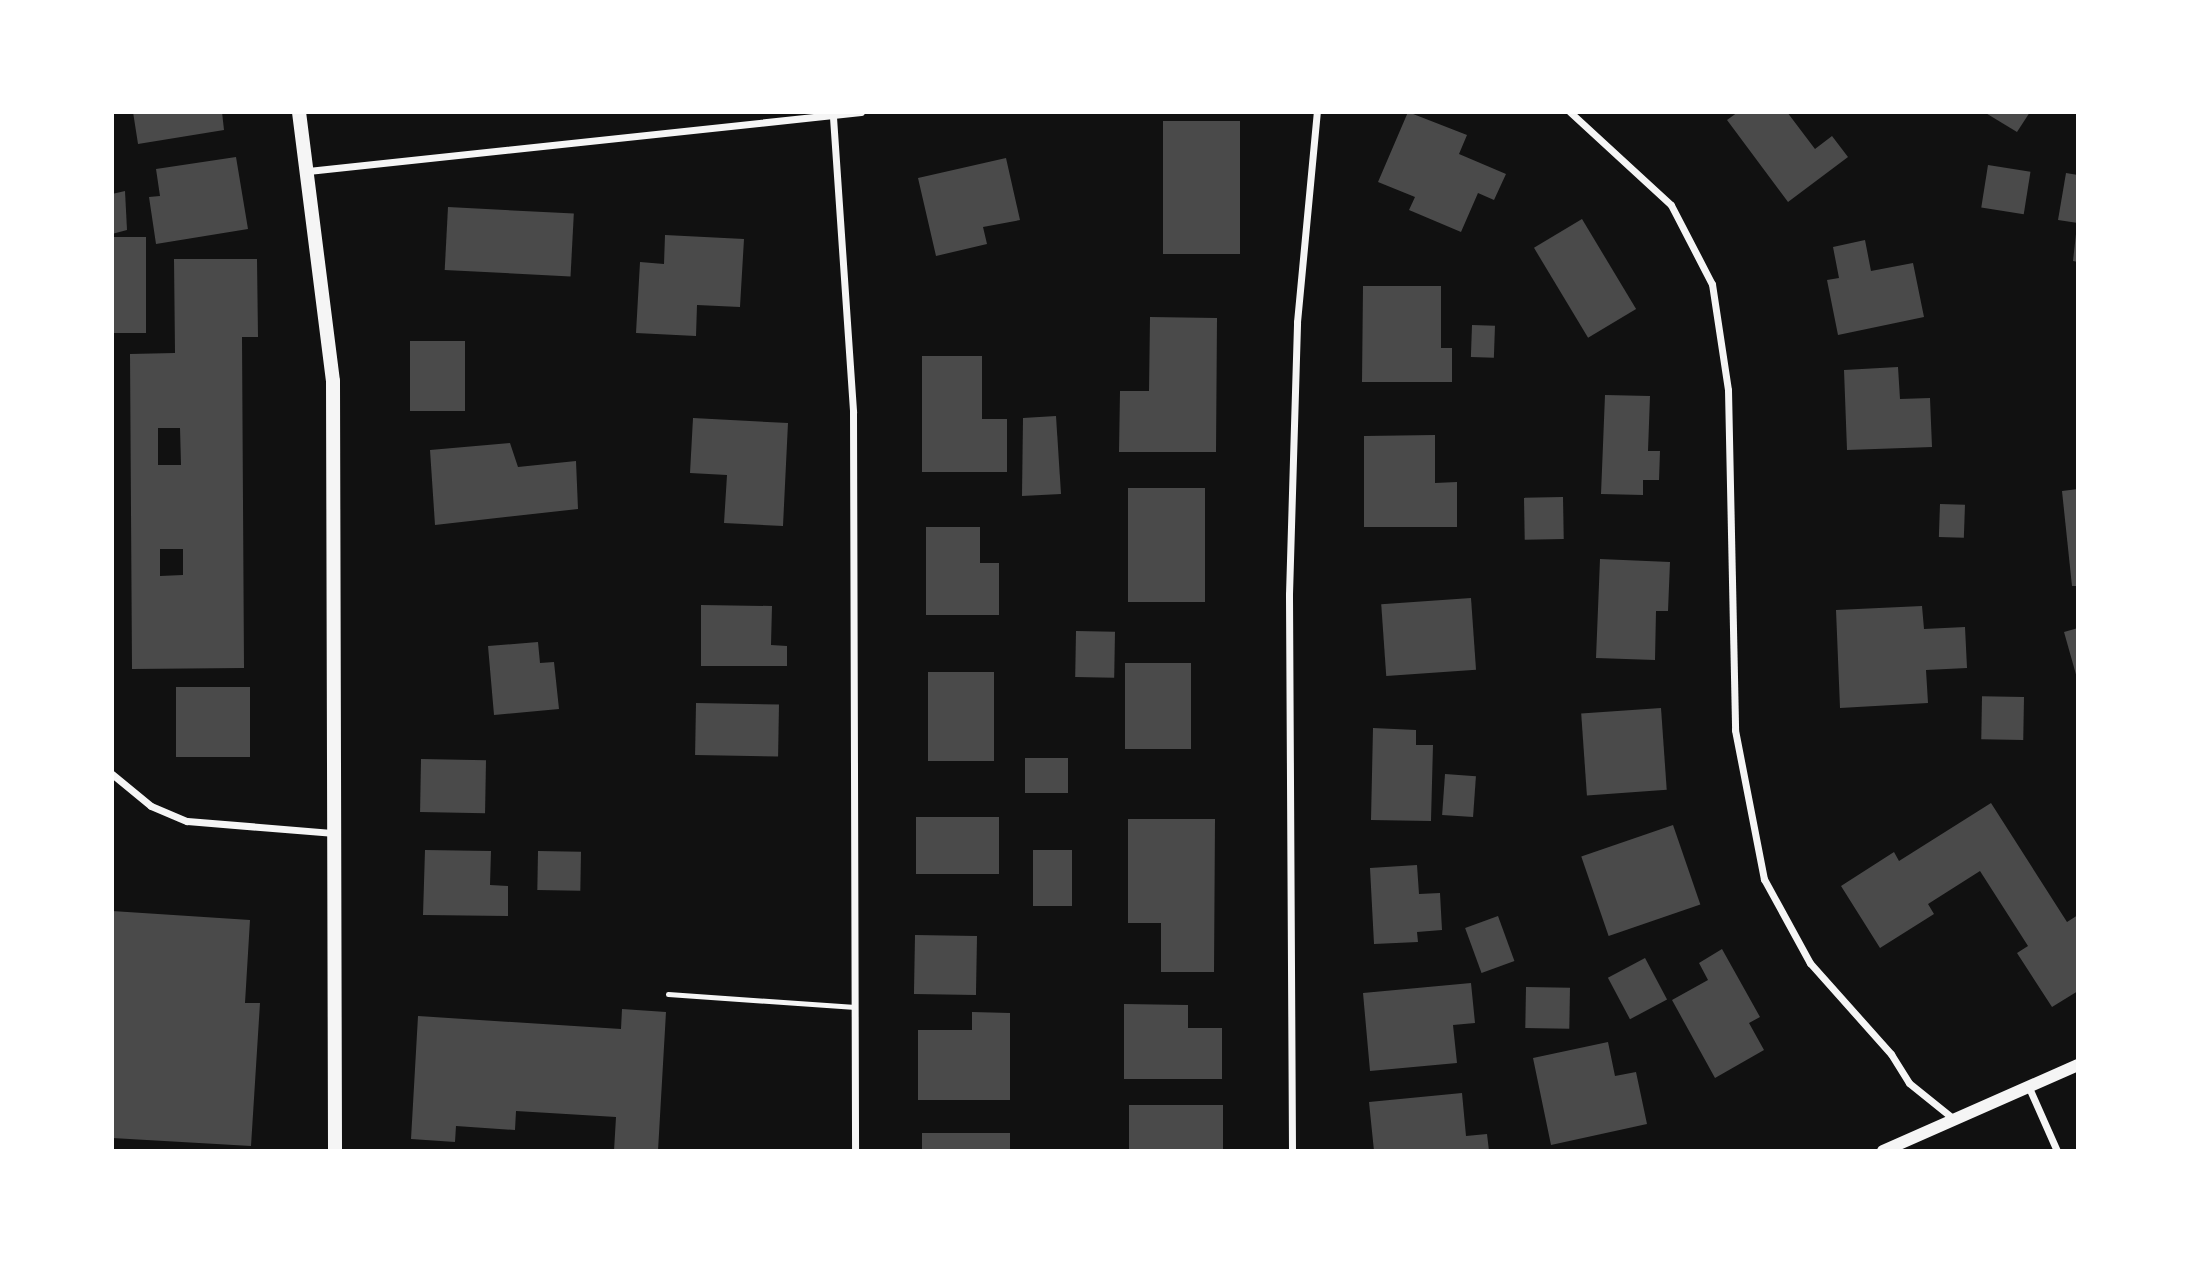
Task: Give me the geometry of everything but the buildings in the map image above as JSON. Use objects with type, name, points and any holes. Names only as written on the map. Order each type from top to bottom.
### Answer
[{"type":"main road","points":[[299,112],[333,381],[332,833],[335,1151]]},
{"type":"street","points":[[308,171],[834,117],[860,112]]},
{"type":"street","points":[[1292,1151],[1289,594],[1297,322],[1317,112]]},
{"type":"street","points":[[1570,112],[1671,205],[1712,284],[1728,390],[1735,730],[1764,879],[1810,963],[1909,1083],[1955,1120]]},
{"type":"street","points":[[834,117],[853,412],[852,1007],[855,1151]]},
{"type":"street","points":[[112,774],[151,806],[187,821],[332,833]]},
{"type":"street","points":[[1883,1151],[2029,1090],[2078,1065]]},
{"type":"street","points":[[2029,1090],[2057,1151]]},
{"type":"lane","points":[[668,994],[852,1007]]}]
